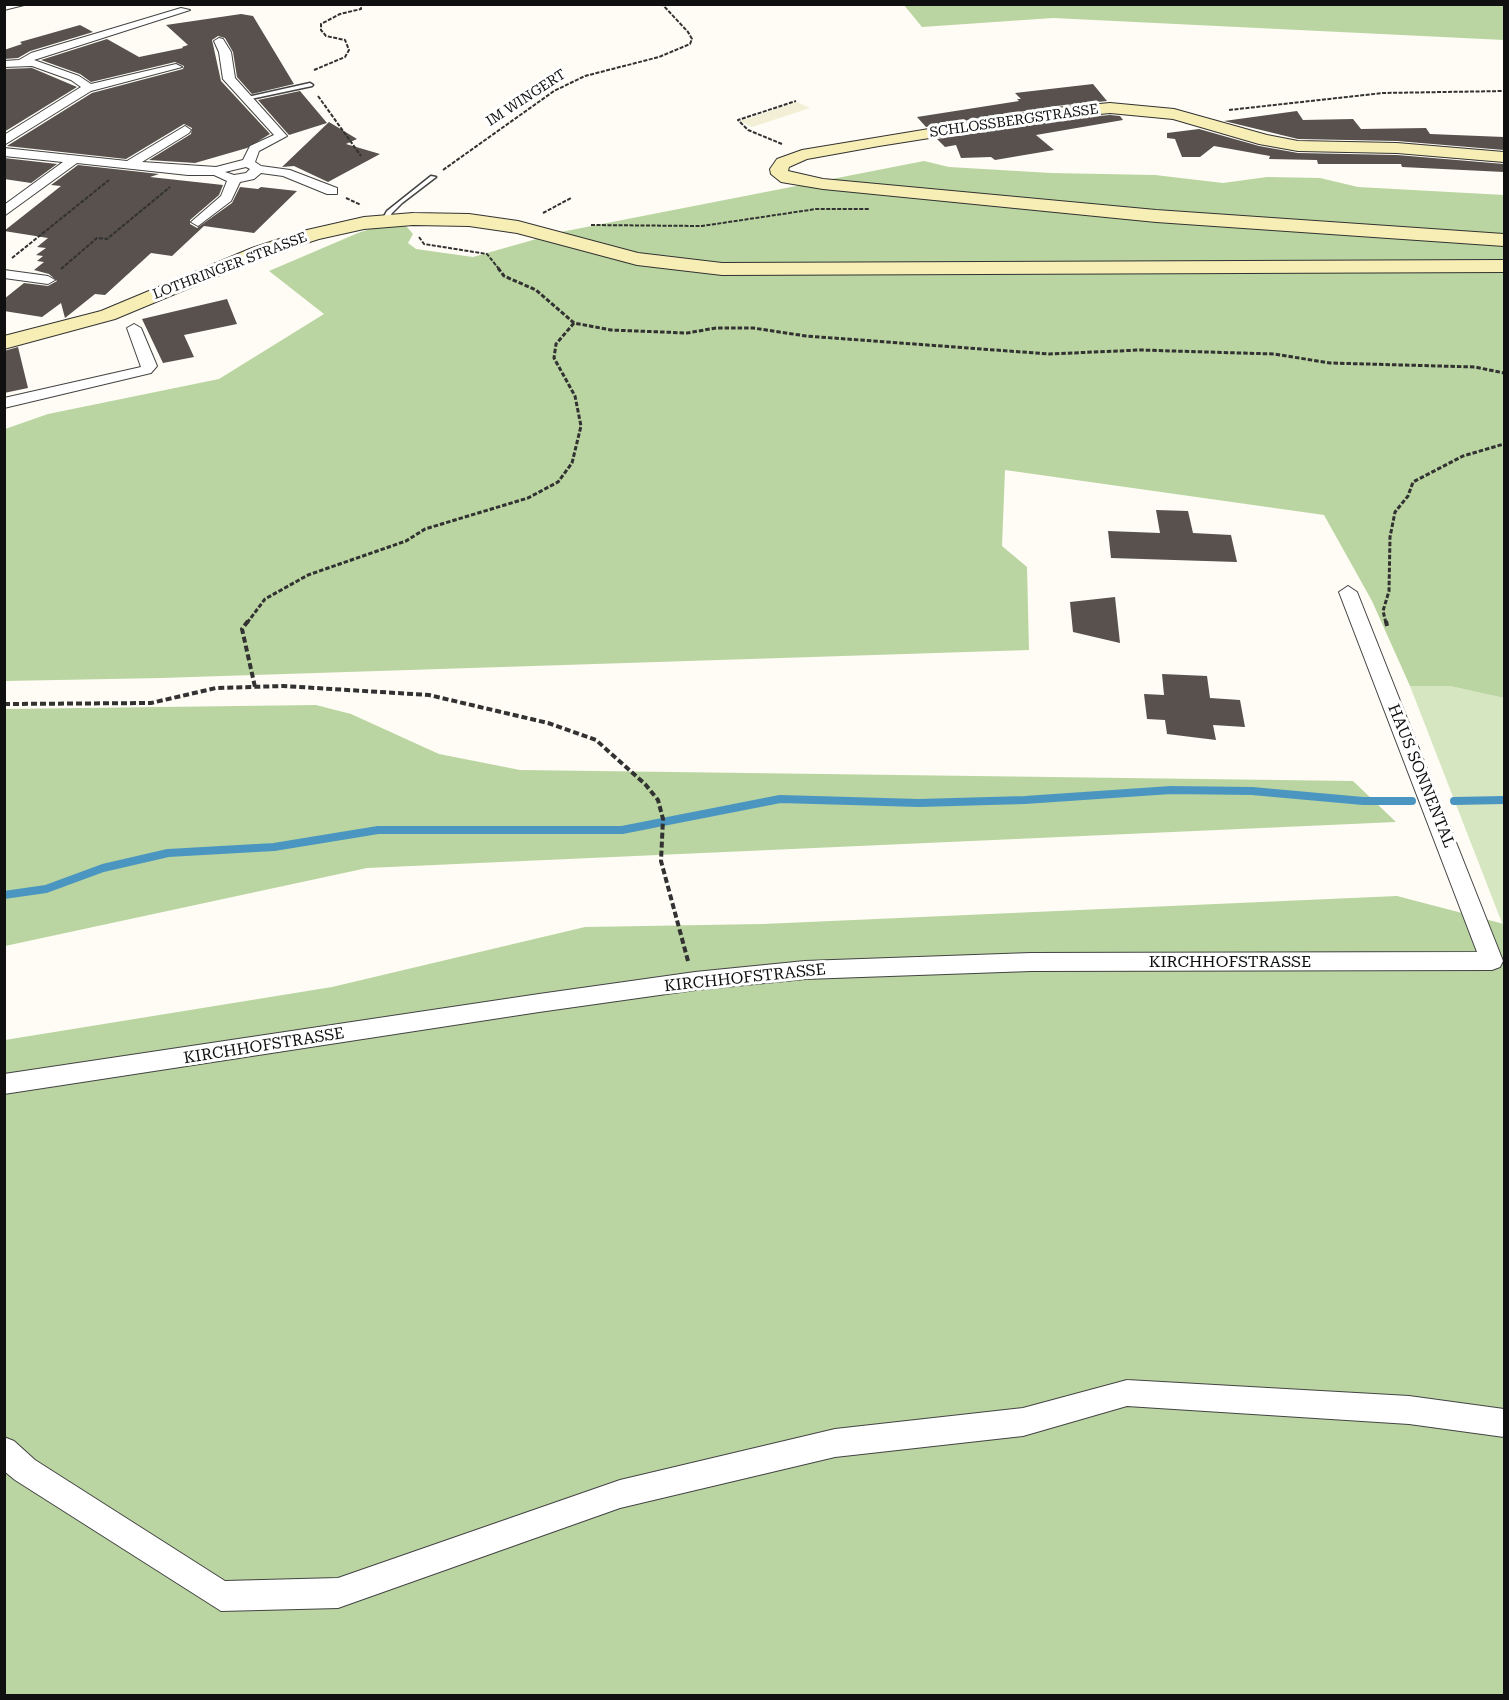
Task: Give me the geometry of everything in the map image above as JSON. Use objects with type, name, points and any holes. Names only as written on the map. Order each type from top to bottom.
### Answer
[{"type":"street","points":[[4,7],[23,4]]},
{"type":"street","points":[[23,62],[35,55],[185,10]]},
{"type":"street","points":[[219,41],[225,52],[229,79],[281,136],[254,149],[250,176],[234,179],[220,175],[219,171]]},
{"type":"street","points":[[4,64],[23,62],[75,78],[85,83],[87,88]]},
{"type":"street","points":[[4,141],[87,88],[176,67]]},
{"type":"street","name":"SCHLOSSBERGSTRASSE","points":[[797,157],[879,141],[1084,109],[1139,109],[1187,117],[1265,140],[1298,146],[1397,148],[1504,157]]},
{"type":"street","points":[[131,164],[185,130]]},
{"type":"street","points":[[4,152],[188,171],[219,171],[230,164],[253,166],[286,173],[332,191]]},
{"type":"street","points":[[797,157],[779,169],[780,174],[800,182],[1156,216],[1504,240]]},
{"type":"street","points":[[4,212],[76,158]]},
{"type":"street","points":[[198,222],[231,193],[234,179]]},
{"type":"street","name":"LOTHRINGER STRASSE","points":[[10,342],[108,315],[289,242],[336,228],[385,220],[469,220],[518,227],[637,259],[722,269],[967,266],[1504,266]]},
{"type":"street","points":[[4,274],[48,280]]},
{"type":"street","points":[[4,403],[146,370],[149,366],[134,328]]},
{"type":"street","name":"HAUS SONNENTAL","points":[[1348,592],[1358,623],[1438,817],[1492,961]]},
{"type":"street","name":"KIRCHHOFSTRASSE","points":[[4,1084],[694,981],[805,970],[1019,963],[1492,961]]},
{"type":"street","points":[[4,1451],[25,1470],[221,1596],[338,1593],[620,1494],[835,1443],[1023,1422],[1127,1394],[1409,1410],[1504,1423]]},
{"type":"lane","points":[[246,98],[310,85]]},
{"type":"lane","points":[[385,220],[389,212],[432,177]]},
{"type":"path","points":[[361,4],[361,9],[340,14],[321,24],[321,30],[326,36],[345,40],[350,50],[345,57],[303,76],[361,156]]},
{"type":"path","name":"IM WINGERT","points":[[432,177],[554,91],[585,76],[659,57],[690,44],[692,39],[688,32],[662,4]]},
{"type":"path","points":[[1187,117],[1383,93],[1504,91]]},
{"type":"path","points":[[796,101],[738,120],[748,130],[792,150],[789,152],[797,157]]},
{"type":"path","points":[[4,264],[131,164]]},
{"type":"path","points":[[48,280],[97,238],[107,239],[188,171]]},
{"type":"path","points":[[518,227],[533,222],[532,219],[571,198]]},
{"type":"path","points":[[586,225],[702,226],[816,208],[850,211],[872,209]]},
{"type":"path","points":[[413,219],[420,240],[424,243],[487,254],[504,276],[536,290],[574,323],[611,330],[687,333],[716,328],[753,328],[806,336],[1050,354],[1140,350],[1247,355],[1274,354],[1330,363],[1432,365],[1504,373]]},
{"type":"path","points":[[255,687],[242,629],[265,599],[308,575],[406,541],[425,529],[528,498],[558,482],[572,463],[581,426],[575,396],[554,358],[556,344],[574,323]]},
{"type":"path","points":[[1358,623],[1387,627],[1383,611],[1389,591],[1390,537],[1395,512],[1408,496],[1413,482],[1463,456],[1504,444]]},
{"type":"path","points":[[4,704],[151,703],[216,688],[255,687],[429,694],[548,723],[596,740],[645,784],[658,800],[663,819],[661,861],[694,981]]},
{"type":"shaded area","points":[[797,102],[810,108],[752,127],[740,121]]},
{"type":"green space","points":[[904,5],[1504,5],[1504,40],[1053,18],[922,27]]},
{"type":"green space","points":[[924,161],[949,167],[1051,173],[1155,175],[1223,183],[1267,177],[1320,178],[1358,187],[1504,195],[1504,698],[1450,686],[1410,686],[1372,601],[1324,515],[1005,470],[1002,546],[1027,567],[1029,650],[5,681],[5,429],[48,414],[219,379],[324,314],[269,271],[358,233],[400,219],[413,234],[408,243],[416,249],[473,257],[561,232]]},
{"type":"green space","points":[[1410,686],[1450,686],[1504,698],[1504,924],[1502,923]]},
{"type":"green space","points":[[316,705],[351,714],[439,754],[520,770],[1353,781],[1396,822],[367,868],[5,946],[5,709]]},
{"type":"green space","points":[[1397,896],[1504,924],[1504,1695],[5,1696],[5,1040],[332,987],[585,927],[763,924]]},
{"type":"building","points":[[241,14],[253,16],[294,84],[252,94],[237,77],[233,52],[225,38],[218,36],[212,40],[221,81],[270,134],[247,148],[195,163],[149,160],[191,134],[192,128],[184,124],[126,159],[7,146],[92,93],[183,69],[184,66],[175,62],[91,82],[80,74],[41,60],[107,39],[139,57],[183,48],[188,45],[166,25]]},
{"type":"building","points":[[80,25],[93,32],[30,51],[18,58],[4,59],[4,50],[22,44],[20,42]]},
{"type":"building","points":[[32,68],[77,87],[4,132],[4,69]]},
{"type":"building","points":[[1093,84],[1107,101],[1056,106],[926,127],[917,117],[1019,101],[1017,99],[1021,99],[1015,93]]},
{"type":"building","points":[[300,91],[327,123],[289,135],[258,100]]},
{"type":"building","points":[[1297,111],[1303,120],[1353,119],[1361,129],[1426,128],[1430,134],[1504,137],[1504,150],[1397,141],[1298,139],[1224,121]]},
{"type":"building","points":[[1120,116],[1123,120],[1036,135],[1054,150],[995,160],[991,157],[961,158],[956,145],[945,147],[937,139],[1056,120]]},
{"type":"building","points":[[329,122],[357,139],[346,144],[380,154],[328,182],[294,166],[282,167]]},
{"type":"building","points":[[1199,129],[1259,146],[1298,153],[1397,155],[1504,164],[1504,172],[1402,167],[1401,164],[1318,164],[1317,160],[1269,159],[1270,156],[1214,146],[1200,157],[1182,157],[1175,139],[1167,138],[1167,133]]},
{"type":"building","points":[[4,158],[57,164],[31,183],[4,179]]},
{"type":"building","points":[[78,165],[159,174],[150,177],[223,185],[219,195],[190,220],[190,224],[197,228],[232,203],[240,187],[297,191],[254,233],[204,226],[172,256],[151,253],[105,295],[95,294],[65,318],[61,303],[42,317],[4,311],[4,299],[24,283],[48,286],[57,281],[49,274],[34,270],[44,262],[37,261],[43,256],[36,255],[46,248],[37,247],[48,238],[4,231],[61,186],[51,185]]},
{"type":"building","points":[[227,299],[237,324],[184,335],[194,357],[163,363],[142,319]]},
{"type":"building","points":[[18,347],[28,388],[4,393],[4,351]]},
{"type":"building","points":[[1156,510],[1188,511],[1193,533],[1231,535],[1237,562],[1111,558],[1108,531],[1160,533]]},
{"type":"building","points":[[1115,597],[1120,643],[1073,632],[1070,602]]},
{"type":"building","points":[[1162,674],[1207,676],[1210,698],[1240,700],[1245,727],[1213,725],[1216,740],[1167,734],[1165,720],[1147,719],[1144,694],[1164,695]]},
{"type":"waterway","points":[[4,895],[46,889],[103,868],[168,853],[274,847],[378,830],[622,830],[780,799],[919,803],[1025,800],[1171,790],[1252,791],[1363,801],[1412,801]]},
{"type":"waterway","points":[[1454,801],[1504,800]]}]
